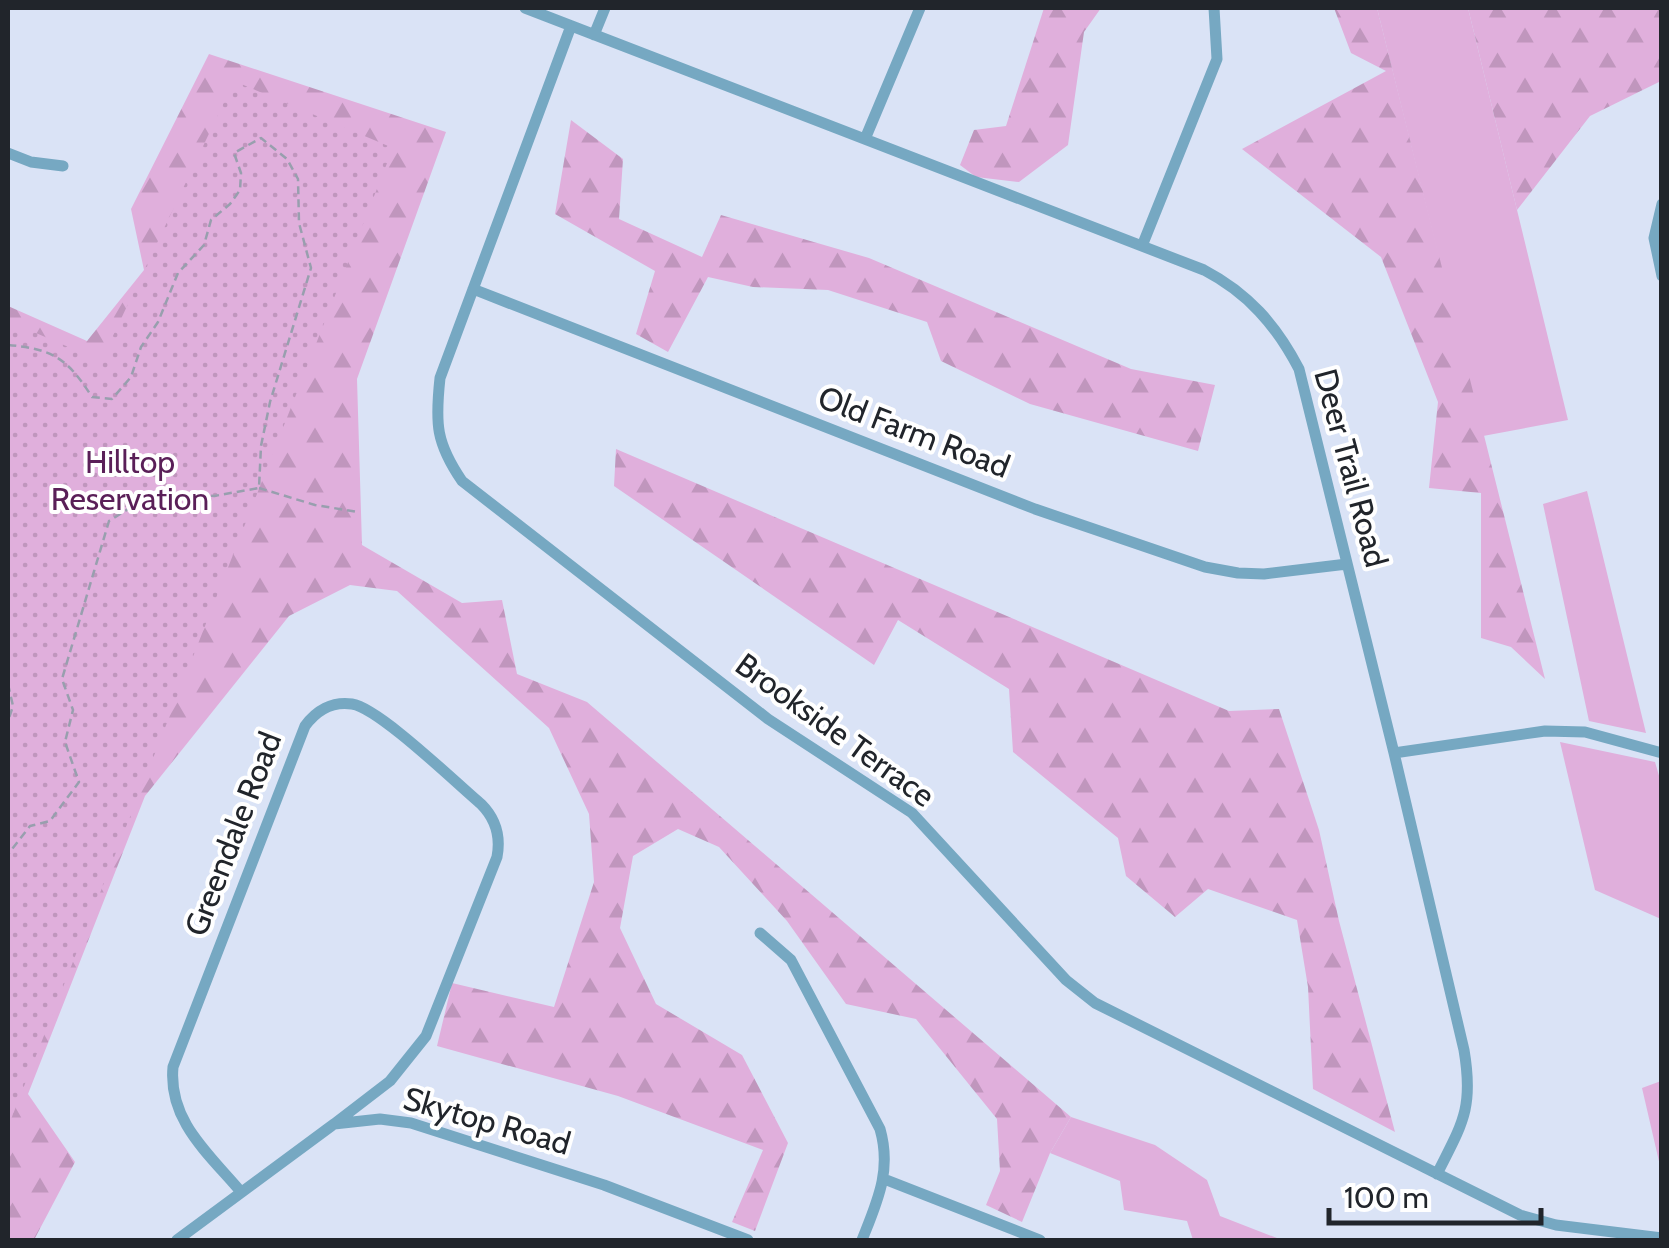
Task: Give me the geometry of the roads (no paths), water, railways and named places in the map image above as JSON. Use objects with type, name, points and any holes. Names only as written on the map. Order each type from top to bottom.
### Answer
[{"type":"street","points":[[525,8],[571,26]]},
{"type":"street","points":[[594,35],[605,8]]},
{"type":"street","points":[[864,139],[920,8]]},
{"type":"street","points":[[1142,246],[1217,59],[1214,8]]},
{"type":"street","name":"Deer Trail Road","points":[[571,26],[1204,270],[1237,290],[1266,316],[1298,369],[1394,754],[1469,1080],[1465,1117],[1437,1174]]},
{"type":"street","name":"Brookside Terrace","points":[[571,26],[440,378],[437,436],[462,481],[768,719],[912,813],[1066,980],[1094,1004],[1520,1215],[1556,1225],[1662,1238]]},
{"type":"street","points":[[8,153],[31,162],[63,166]]},
{"type":"street","points":[[1662,204],[1654,238],[1662,276]]},
{"type":"street","name":"Old Farm Road","points":[[473,289],[1035,509],[1205,567],[1238,574],[1264,574],[1347,564]]},
{"type":"street","name":"Greendale Road","points":[[241,1192],[181,1118],[174,1099],[173,1068],[305,726],[318,712],[333,705],[352,704],[370,711],[481,804],[495,823],[499,839],[497,857],[426,1036],[400,1072],[334,1124]]},
{"type":"street","points":[[1394,754],[1544,731],[1585,732],[1662,753]]},
{"type":"street","points":[[760,933],[791,960],[884,1141],[884,1179],[862,1240]]},
{"type":"street","name":"Skytop Road","points":[[334,1124],[365,1119],[411,1123],[604,1184],[748,1240]]},
{"type":"street","points":[[178,1240],[334,1124]]},
{"type":"street","points":[[884,1179],[1040,1240]]},
{"type":"park label","name":"Hilltop Reservation","points":[[130,480]]}]
